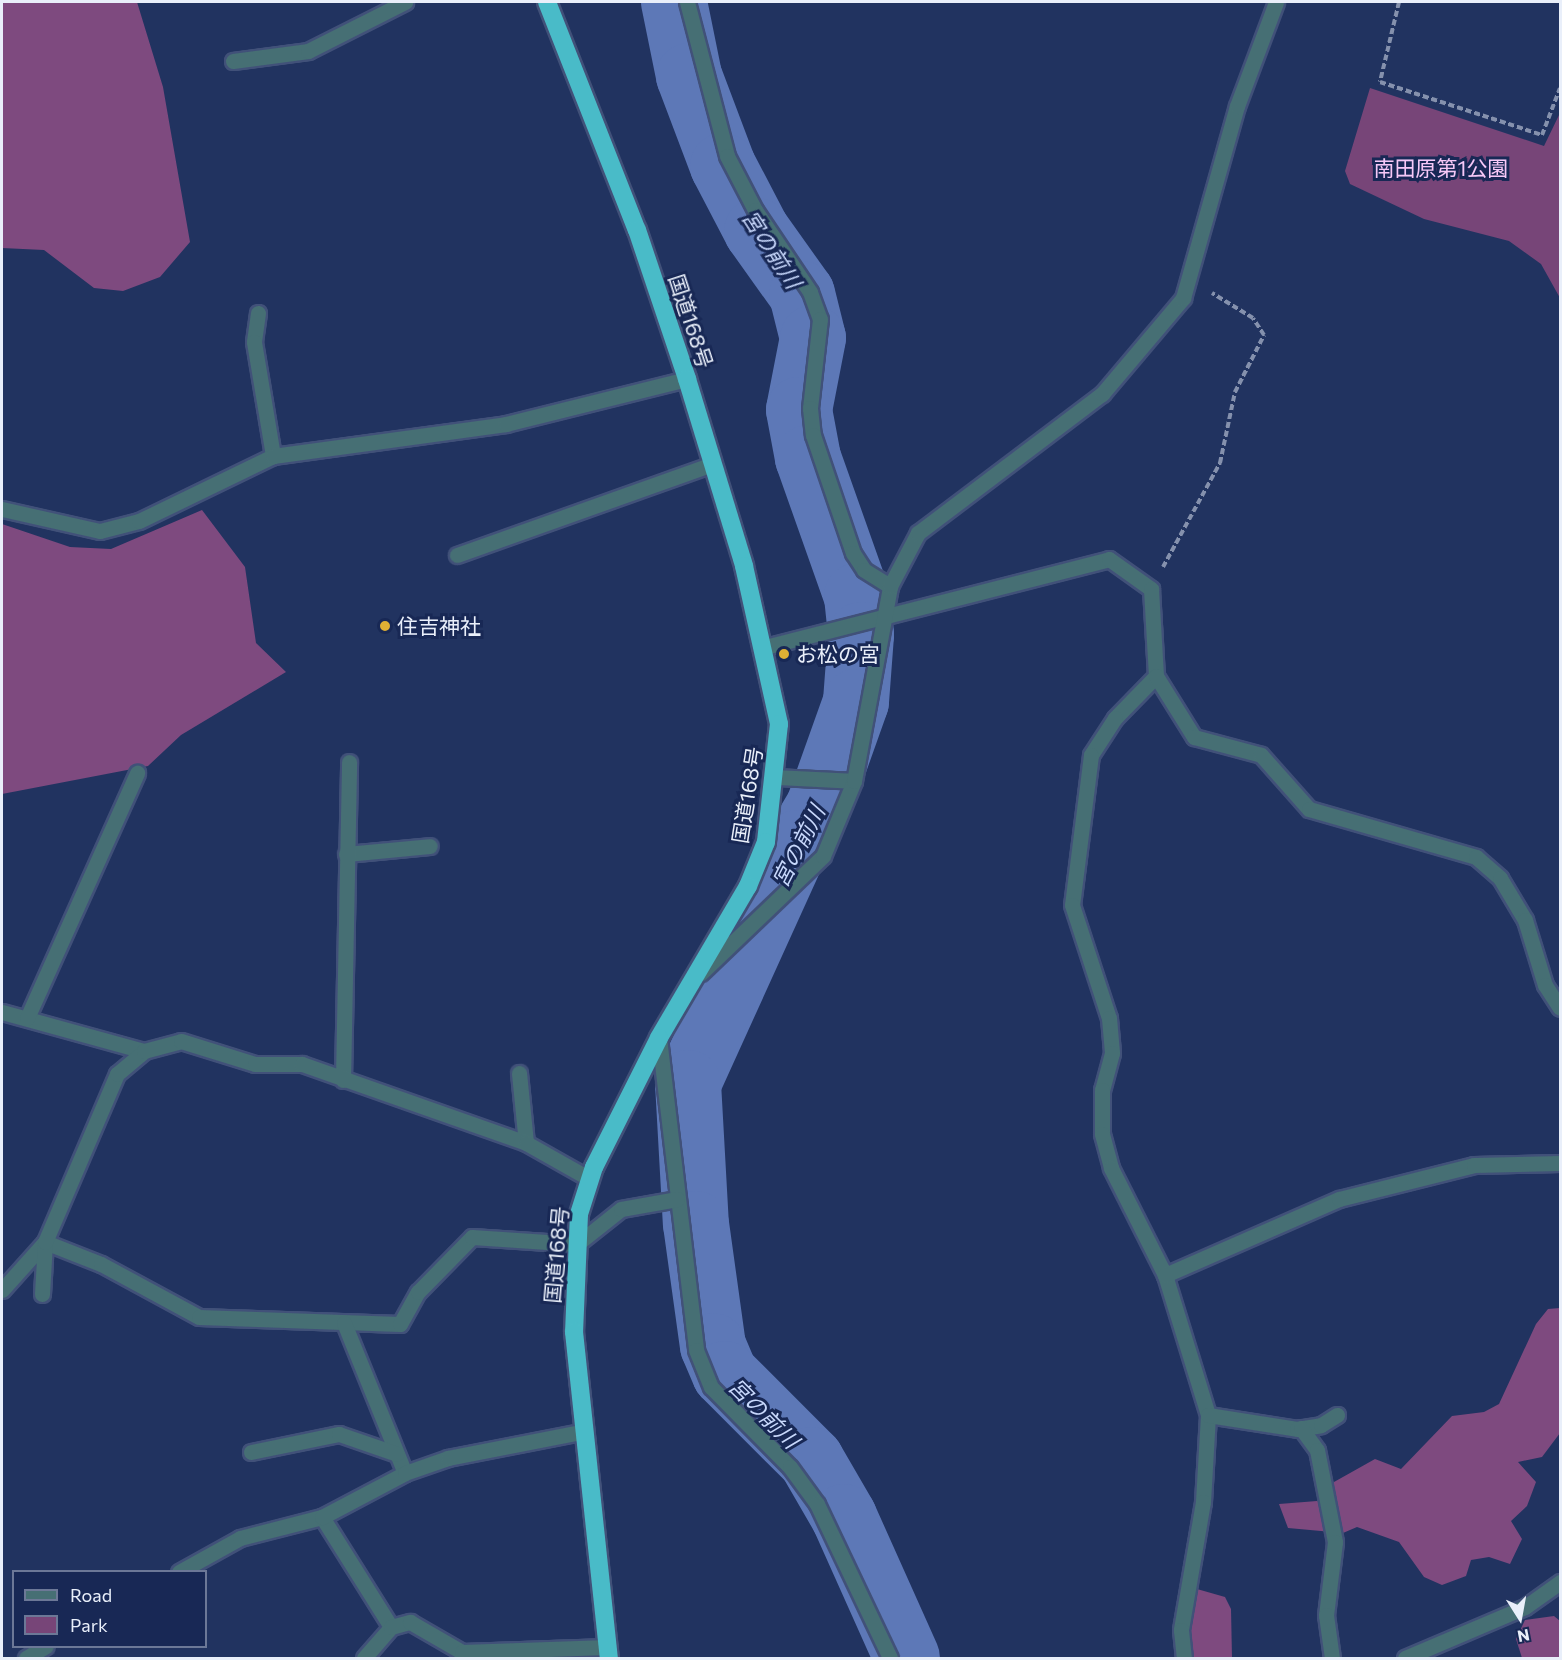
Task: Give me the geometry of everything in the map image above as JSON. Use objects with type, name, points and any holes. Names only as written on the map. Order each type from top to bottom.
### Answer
[{"type":"highway","name":"国道168号","points":[[547,2],[637,230],[687,379],[765,647],[779,724],[776,777],[766,842],[748,886],[659,1038],[590,1179],[577,1244],[574,1332],[608,1653]]},
{"type":"street","points":[[233,61],[316,48],[405,2]]},
{"type":"street","points":[[687,2],[727,156],[820,319],[810,408],[813,435],[854,553],[864,570],[890,586]]},
{"type":"street","points":[[690,983],[823,856],[854,781],[887,616],[890,586],[918,533],[1102,394],[1183,298],[1237,106],[1276,2]]},
{"type":"street","points":[[258,313],[254,342],[273,456]]},
{"type":"street","points":[[2,509],[100,531],[139,521],[273,456],[507,424],[687,379]]},
{"type":"street","points":[[457,555],[712,464]]},
{"type":"street","points":[[765,647],[1109,559],[1150,589],[1156,676],[1194,737],[1261,755],[1309,809],[1476,857],[1500,878],[1525,920],[1545,986],[1560,1008]]},
{"type":"street","points":[[1156,676],[1115,718],[1091,755],[1072,905],[1109,1018],[1113,1053],[1102,1090],[1102,1134],[1111,1168],[1165,1275],[1208,1415],[1203,1502],[1181,1630],[1184,1659]]},
{"type":"street","points":[[343,1080],[347,807],[350,762]]},
{"type":"street","points":[[27,1018],[137,773]]},
{"type":"street","points":[[776,777],[854,781]]},
{"type":"street","points":[[346,854],[430,846]]},
{"type":"street","points":[[2,1012],[144,1051]]},
{"type":"street","points":[[659,1038],[696,1350],[711,1387],[790,1467],[817,1504],[890,1659]]},
{"type":"street","points":[[2,1290],[45,1242],[117,1074],[144,1051],[181,1041],[255,1064],[302,1064],[526,1143],[590,1179]]},
{"type":"street","points":[[519,1073],[526,1143]]},
{"type":"street","points":[[1165,1275],[1339,1199],[1473,1165],[1560,1163]]},
{"type":"street","points":[[45,1242],[101,1264],[199,1317],[400,1324],[418,1292],[472,1237],[577,1244],[621,1209],[677,1199]]},
{"type":"street","points":[[42,1294],[45,1242]]},
{"type":"street","points":[[344,1323],[405,1473]]},
{"type":"street","points":[[1208,1415],[1301,1428],[1321,1425],[1337,1415]]},
{"type":"street","points":[[1301,1428],[1317,1450],[1335,1542],[1326,1615],[1332,1659]]},
{"type":"street","points":[[183,1570],[240,1538],[322,1517],[405,1473],[448,1458],[585,1431]]},
{"type":"street","points":[[251,1452],[339,1434],[397,1454]]},
{"type":"street","points":[[322,1517],[391,1627]]},
{"type":"street","points":[[1405,1659],[1525,1607],[1560,1582]]},
{"type":"street","points":[[364,1659],[391,1627],[410,1622],[462,1652],[608,1653]]},
{"type":"street","points":[[26,1659],[44,1648]]},
{"type":"path","points":[[1399,2],[1380,82],[1542,135],[1560,88]]},
{"type":"path","points":[[1150,589],[1220,463],[1235,392],[1264,335],[1253,318],[1189,278]]},
{"type":"green space","name":"南田原第1公園","points":[[1370,88],[1544,146],[1560,113],[1560,298],[1541,264],[1509,241],[1424,219],[1350,184],[1345,171]]},
{"type":"shaded area","points":[[2,2],[137,2],[163,87],[190,242],[160,277],[123,291],[94,288],[44,250],[2,248]]},
{"type":"shaded area","points":[[202,510],[245,567],[256,643],[286,672],[181,735],[148,766],[2,794],[2,524],[70,547],[111,549]]},
{"type":"shaded area","points":[[1560,1308],[1560,1433],[1542,1457],[1518,1462],[1536,1482],[1527,1506],[1511,1521],[1522,1539],[1510,1564],[1489,1557],[1471,1560],[1466,1576],[1442,1585],[1424,1577],[1399,1542],[1357,1527],[1343,1533],[1288,1528],[1279,1504],[1317,1501],[1334,1482],[1375,1459],[1401,1469],[1452,1416],[1484,1412],[1499,1404],[1536,1324],[1548,1309]]},
{"type":"shaded area","points":[[1197,1589],[1225,1597],[1231,1609],[1232,1658],[1189,1658],[1191,1607]]},
{"type":"shaded area","points":[[1554,1616],[1560,1621],[1560,1658],[1522,1658],[1516,1639],[1525,1620]]},
{"type":"waterway","name":"宮の前川","points":[[674,2],[689,76],[723,166],[757,231],[802,294],[813,338],[799,410],[808,458],[857,596],[861,635],[856,702],[819,806],[797,843],[688,1083],[696,1224],[713,1346],[725,1374],[811,1460],[844,1517],[907,1658]]},
{"type":"place","name":"住吉神社","points":[[385,626]]},
{"type":"place","name":"お松の宮","points":[[784,654]]}]
